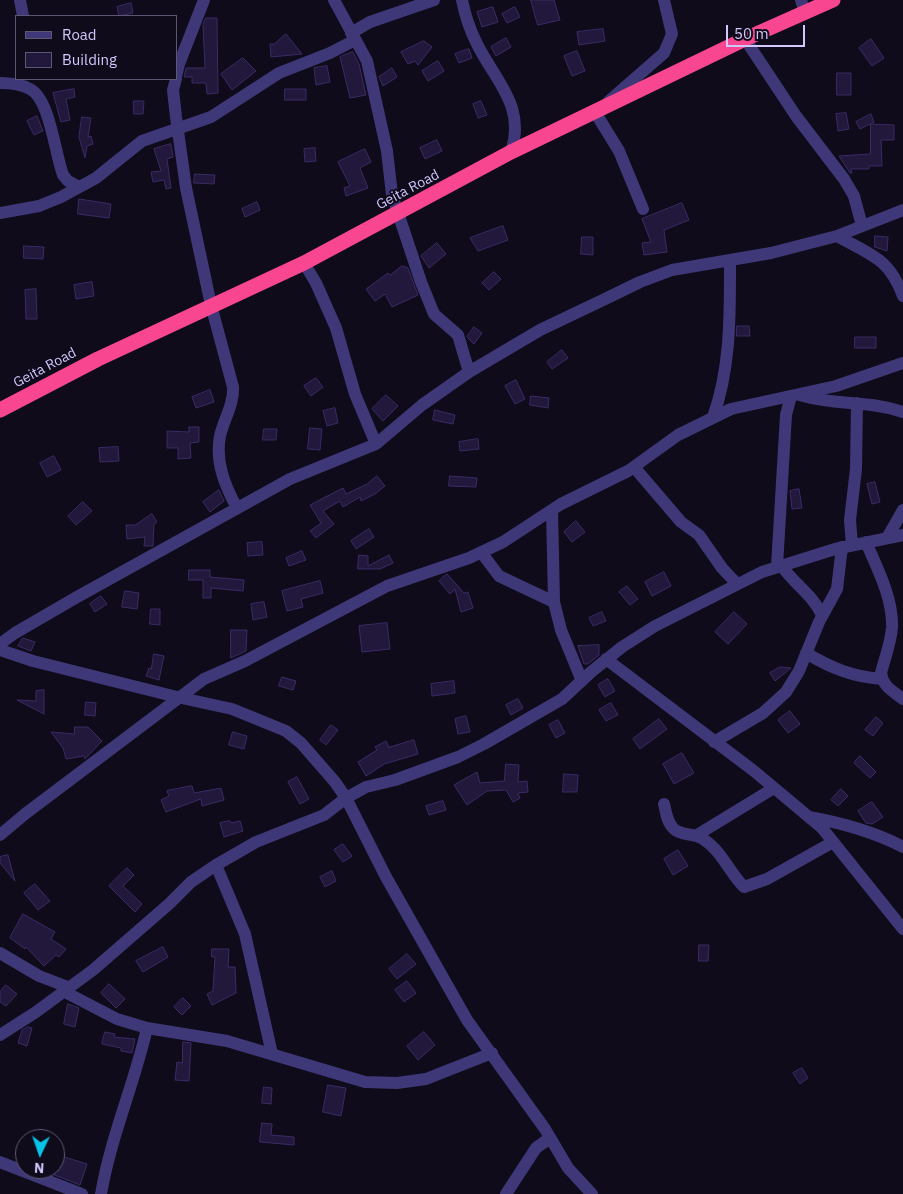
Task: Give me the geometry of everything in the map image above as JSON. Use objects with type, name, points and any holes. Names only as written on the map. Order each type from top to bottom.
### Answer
[{"type":"highway","name":"Geita Road","points":[[0,410],[98,359],[304,263],[511,152],[745,39],[803,6],[833,0]]},
{"type":"street","points":[[20,0],[23,15]]},
{"type":"street","points":[[178,69],[204,0]]},
{"type":"street","points":[[334,0],[367,61],[387,152],[392,195],[427,298],[434,314],[458,335],[469,372]]},
{"type":"street","points":[[0,213],[39,206],[79,187],[96,178],[142,142],[177,130],[228,108],[279,73],[330,53],[370,22],[434,0]]},
{"type":"street","points":[[462,0],[477,43],[499,80],[515,115],[516,128],[511,152]]},
{"type":"street","points":[[643,209],[619,151],[599,110],[664,53],[672,34],[664,0]]},
{"type":"street","points":[[745,39],[796,116],[844,179],[854,196],[862,226]]},
{"type":"street","points":[[35,80],[37,94],[45,110],[63,175],[68,181],[79,187]]},
{"type":"street","points":[[176,80],[173,90],[177,130],[191,215],[199,239],[211,306],[230,368],[233,398],[220,437],[222,473],[237,508]]},
{"type":"street","points":[[0,83],[14,83],[37,94]]},
{"type":"street","points":[[0,644],[44,616],[290,479],[376,444],[422,405],[469,372],[540,330],[640,282],[672,270],[730,261],[837,236],[903,210]]},
{"type":"street","points":[[837,236],[875,256],[888,267],[903,296]]},
{"type":"street","points":[[713,417],[728,356],[730,261]]},
{"type":"street","points":[[304,263],[316,283],[336,328],[355,394],[376,444]]},
{"type":"street","points":[[0,836],[25,814],[177,697],[204,679],[245,661],[387,586],[481,552],[503,542],[552,510],[634,467],[678,435],[713,417],[731,409],[836,386],[903,363]]},
{"type":"street","points":[[794,395],[828,403],[857,403],[903,412]]},
{"type":"street","points":[[794,395],[786,415],[779,565],[811,598],[822,615]]},
{"type":"street","points":[[714,742],[764,713],[786,692],[799,671],[822,615],[837,589],[847,546],[856,469],[857,403]]},
{"type":"street","points":[[634,467],[682,522],[700,535],[722,568],[737,584]]},
{"type":"street","points":[[552,510],[554,602],[561,630],[582,681]]},
{"type":"street","points":[[887,538],[903,510]]},
{"type":"street","points":[[0,1035],[36,1012],[92,970],[169,904],[191,882],[216,864],[256,842],[324,815],[346,798],[366,787],[395,780],[458,757],[562,700],[606,659],[655,626],[737,584],[779,565],[847,546],[903,535]]},
{"type":"street","points":[[866,542],[882,579],[892,616],[891,638],[881,673],[882,680],[886,687],[903,699]]},
{"type":"street","points":[[481,552],[499,576],[554,602]]},
{"type":"street","points":[[0,650],[33,661],[232,709],[286,731],[301,743],[336,782],[346,798],[386,877],[467,1020],[492,1053],[550,1138],[568,1168],[592,1194]]},
{"type":"street","points":[[806,653],[840,671],[861,678],[882,680]]},
{"type":"street","points":[[606,659],[809,817],[833,842],[903,929]]},
{"type":"street","points":[[697,835],[774,788]]},
{"type":"street","points":[[664,804],[673,829],[697,835],[712,846],[744,887],[767,879],[833,842]]},
{"type":"street","points":[[809,817],[856,828],[884,837],[903,847]]},
{"type":"street","points":[[216,864],[245,934],[272,1054]]},
{"type":"street","points":[[0,953],[117,1019],[146,1028],[227,1042],[365,1082],[397,1083],[426,1079],[492,1053]]},
{"type":"street","points":[[101,1194],[116,1126],[140,1058],[146,1028]]},
{"type":"street","points":[[506,1194],[536,1148],[550,1138]]},
{"type":"street","points":[[0,1162],[82,1194]]},
{"type":"building","points":[[531,0],[554,0],[560,20],[538,25]]},
{"type":"building","points":[[131,3],[133,13],[119,15],[117,7]]},
{"type":"building","points":[[493,7],[498,22],[482,27],[477,12]]},
{"type":"building","points":[[515,7],[520,17],[507,23],[502,14]]},
{"type":"building","points":[[206,18],[217,18],[218,93],[207,94],[206,83],[192,83],[192,77],[184,77],[186,68],[205,68],[203,25]]},
{"type":"building","points":[[603,29],[605,41],[579,45],[577,32]]},
{"type":"building","points":[[286,34],[302,54],[271,57],[270,44],[274,44]]},
{"type":"building","points":[[506,38],[511,47],[496,56],[491,47]]},
{"type":"building","points":[[871,39],[884,58],[872,66],[859,48]]},
{"type":"building","points":[[424,41],[432,47],[418,65],[415,61],[408,64],[401,52]]},
{"type":"building","points":[[469,49],[472,58],[459,63],[455,54]]},
{"type":"building","points":[[577,51],[585,71],[572,76],[564,56]]},
{"type":"building","points":[[353,52],[359,64],[366,95],[350,98],[340,57]]},
{"type":"building","points":[[243,58],[256,71],[232,90],[221,74]]},
{"type":"building","points":[[438,61],[444,71],[428,81],[422,71]]},
{"type":"building","points":[[327,66],[330,82],[316,85],[314,68]]},
{"type":"building","points":[[392,68],[397,77],[383,86],[379,77]]},
{"type":"building","points":[[837,73],[851,73],[851,95],[837,95]]},
{"type":"building","points":[[74,89],[75,97],[66,99],[70,120],[61,122],[53,93]]},
{"type":"building","points":[[285,89],[306,89],[306,100],[285,100]]},
{"type":"building","points":[[134,101],[144,101],[143,114],[134,114]]},
{"type":"building","points":[[481,101],[487,115],[478,118],[473,104]]},
{"type":"building","points":[[846,113],[849,129],[838,131],[836,114]]},
{"type":"building","points":[[871,114],[874,122],[860,129],[856,122]]},
{"type":"building","points":[[37,116],[43,131],[34,135],[27,121]]},
{"type":"building","points":[[82,117],[91,118],[88,137],[91,136],[93,144],[87,146],[85,158],[79,137]]},
{"type":"building","points":[[871,124],[894,125],[894,140],[881,140],[882,166],[869,166],[869,169],[851,169],[852,173],[850,173],[839,156],[870,154]]},
{"type":"building","points":[[437,140],[442,151],[425,159],[420,148]]},
{"type":"building","points":[[171,144],[173,157],[167,159],[171,188],[166,189],[164,180],[153,182],[151,172],[161,171],[154,149]]},
{"type":"building","points":[[315,148],[316,161],[305,162],[304,149]]},
{"type":"building","points":[[365,149],[371,162],[360,168],[368,188],[346,196],[344,188],[350,186],[338,162]]},
{"type":"building","points":[[195,174],[215,175],[214,184],[194,183]]},
{"type":"building","points":[[79,199],[111,204],[109,218],[78,214]]},
{"type":"building","points":[[257,202],[260,210],[245,217],[242,209]]},
{"type":"building","points":[[682,203],[689,220],[664,230],[667,252],[644,255],[642,243],[651,242],[642,219]]},
{"type":"building","points":[[503,226],[508,240],[478,251],[470,238]]},
{"type":"building","points":[[875,236],[888,237],[887,251],[875,247]]},
{"type":"building","points":[[582,237],[593,237],[593,255],[581,254]]},
{"type":"building","points":[[437,243],[446,254],[429,268],[421,256]]},
{"type":"building","points":[[24,246],[44,247],[43,259],[24,258]]},
{"type":"building","points":[[402,266],[408,268],[418,295],[392,307],[385,294],[375,301],[366,289],[388,273],[390,275]]},
{"type":"building","points":[[494,272],[501,279],[489,290],[482,283]]},
{"type":"building","points":[[92,282],[94,296],[76,299],[74,285]]},
{"type":"building","points":[[36,289],[37,319],[26,319],[25,290]]},
{"type":"building","points":[[737,326],[749,326],[750,336],[737,336]]},
{"type":"building","points":[[474,327],[482,333],[474,344],[467,337]]},
{"type":"building","points":[[855,337],[876,337],[876,348],[855,348]]},
{"type":"building","points":[[562,350],[568,358],[552,369],[547,362]]},
{"type":"building","points":[[316,378],[323,387],[311,396],[304,386]]},
{"type":"building","points":[[516,380],[525,399],[515,404],[505,386]]},
{"type":"building","points":[[210,390],[214,402],[196,408],[192,397]]},
{"type":"building","points":[[386,395],[398,406],[383,421],[372,409]]},
{"type":"building","points":[[531,396],[549,398],[548,408],[530,405]]},
{"type":"building","points":[[335,408],[338,423],[327,426],[323,411]]},
{"type":"building","points":[[435,410],[455,415],[453,424],[433,420]]},
{"type":"building","points":[[189,427],[199,427],[199,442],[190,443],[191,458],[178,459],[178,448],[167,448],[167,431],[189,432]]},
{"type":"building","points":[[310,428],[322,429],[320,450],[308,449]]},
{"type":"building","points":[[264,429],[277,429],[276,440],[263,440]]},
{"type":"building","points":[[478,439],[479,449],[460,451],[459,442]]},
{"type":"building","points":[[118,447],[119,461],[100,462],[99,448]]},
{"type":"building","points":[[54,456],[61,470],[47,477],[40,463]]},
{"type":"building","points":[[377,476],[385,486],[375,494],[361,501],[360,497],[343,507],[340,501],[323,511],[334,524],[316,538],[310,531],[321,523],[310,505],[343,488],[346,494],[367,484]]},
{"type":"building","points":[[450,476],[477,478],[476,487],[449,486]]},
{"type":"building","points":[[875,482],[880,502],[872,504],[867,484]]},
{"type":"building","points":[[799,489],[802,508],[792,509],[790,491]]},
{"type":"building","points":[[219,490],[224,501],[210,512],[203,502]]},
{"type":"building","points":[[83,502],[92,511],[76,525],[68,516]]},
{"type":"building","points":[[152,514],[157,522],[154,524],[153,546],[144,546],[145,537],[127,539],[126,525],[135,525]]},
{"type":"building","points":[[576,521],[585,532],[572,542],[564,532]]},
{"type":"building","points":[[369,529],[374,537],[356,549],[351,541]]},
{"type":"building","points":[[262,542],[263,555],[248,556],[247,543]]},
{"type":"building","points":[[302,551],[306,560],[289,566],[286,558]]},
{"type":"building","points":[[359,555],[368,556],[368,566],[389,555],[393,563],[380,569],[358,569]]},
{"type":"building","points":[[189,570],[210,570],[210,577],[244,580],[243,591],[211,588],[211,598],[203,598],[203,580],[189,580]]},
{"type":"building","points":[[664,572],[671,586],[652,596],[645,582]]},
{"type":"building","points":[[447,574],[464,593],[468,592],[473,608],[461,612],[455,589],[450,594],[439,581]]},
{"type":"building","points":[[320,581],[323,593],[301,599],[303,607],[287,611],[282,591]]},
{"type":"building","points":[[627,586],[638,599],[630,605],[619,592]]},
{"type":"building","points":[[125,591],[139,593],[137,609],[122,607]]},
{"type":"building","points":[[101,596],[107,604],[95,612],[90,604]]},
{"type":"building","points":[[264,602],[267,617],[253,620],[251,604]]},
{"type":"building","points":[[151,609],[160,609],[160,625],[150,624]]},
{"type":"building","points":[[602,612],[606,621],[593,626],[589,618]]},
{"type":"building","points":[[734,612],[747,624],[728,644],[715,632]]},
{"type":"building","points":[[387,623],[390,649],[362,652],[359,626]]},
{"type":"building","points":[[231,630],[247,630],[246,651],[231,658]]},
{"type":"building","points":[[23,638],[35,642],[31,651],[18,646]]},
{"type":"building","points":[[599,645],[599,655],[588,664],[584,664],[578,646]]},
{"type":"building","points":[[154,654],[164,656],[159,680],[146,676],[149,668],[151,669]]},
{"type":"building","points":[[780,667],[791,668],[775,681],[770,673]]},
{"type":"building","points":[[282,677],[296,681],[293,690],[279,686]]},
{"type":"building","points":[[608,679],[615,691],[605,697],[598,685]]},
{"type":"building","points":[[454,681],[455,693],[432,696],[431,684]]},
{"type":"building","points":[[44,690],[44,714],[17,700],[36,701],[36,691]]},
{"type":"building","points":[[518,699],[523,708],[511,715],[506,705]]},
{"type":"building","points":[[86,702],[96,703],[95,716],[85,715]]},
{"type":"building","points":[[611,703],[618,715],[606,721],[599,710]]},
{"type":"building","points":[[790,711],[800,724],[788,733],[778,720]]},
{"type":"building","points":[[466,716],[470,732],[458,734],[455,719]]},
{"type":"building","points":[[876,717],[883,723],[873,736],[865,730]]},
{"type":"building","points":[[659,719],[667,729],[640,749],[633,739]]},
{"type":"building","points":[[558,720],[565,733],[556,738],[549,725]]},
{"type":"building","points":[[331,725],[338,730],[326,745],[320,740]]},
{"type":"building","points":[[75,727],[88,727],[102,741],[85,759],[84,756],[66,759],[63,748],[51,732],[74,734]]},
{"type":"building","points":[[233,732],[247,736],[244,749],[229,745]]},
{"type":"building","points":[[414,740],[418,754],[384,764],[366,776],[358,762],[377,750],[375,747],[386,741],[389,747]]},
{"type":"building","points":[[682,753],[694,773],[674,784],[663,764]]},
{"type":"building","points":[[860,756],[876,772],[870,778],[854,763]]},
{"type":"building","points":[[506,764],[519,765],[518,782],[527,781],[528,792],[518,793],[520,798],[513,802],[506,790],[487,791],[467,805],[454,785],[477,772],[480,783],[504,781]]},
{"type":"building","points":[[564,774],[578,775],[577,792],[563,792]]},
{"type":"building","points":[[297,777],[309,799],[300,804],[288,782]]},
{"type":"building","points":[[192,786],[194,793],[221,788],[224,800],[202,806],[201,799],[166,812],[161,800],[169,796],[167,791]]},
{"type":"building","points":[[841,789],[848,796],[838,806],[831,800]]},
{"type":"building","points":[[443,801],[446,810],[429,815],[426,806]]},
{"type":"building","points":[[872,802],[883,817],[872,824],[866,823],[858,811]]},
{"type":"building","points":[[230,821],[231,823],[240,821],[243,831],[224,837],[220,823]]},
{"type":"building","points":[[343,844],[352,856],[343,862],[334,850]]},
{"type":"building","points":[[678,850],[688,866],[673,875],[664,859]]},
{"type":"building","points":[[8,855],[15,881],[0,863],[0,857]]},
{"type":"building","points":[[127,868],[134,875],[123,886],[142,904],[135,912],[109,886]]},
{"type":"building","points":[[332,871],[336,881],[325,887],[320,877]]},
{"type":"building","points":[[35,884],[50,901],[38,910],[24,893]]},
{"type":"building","points":[[23,914],[55,932],[51,939],[66,949],[59,957],[56,955],[44,966],[26,947],[25,949],[10,938]]},
{"type":"building","points":[[699,945],[709,945],[708,961],[699,961]]},
{"type":"building","points":[[163,947],[168,957],[143,972],[136,961]]},
{"type":"building","points":[[212,949],[229,949],[228,967],[235,967],[236,993],[212,1005],[207,994],[213,991],[215,957],[212,957]]},
{"type":"building","points":[[407,954],[416,964],[397,979],[389,969]]},
{"type":"building","points":[[407,981],[416,993],[404,1002],[395,990]]},
{"type":"building","points":[[109,984],[125,999],[116,1008],[101,993]]},
{"type":"building","points":[[6,985],[17,994],[6,1006],[0,1002],[0,992]]},
{"type":"building","points":[[183,998],[191,1006],[182,1015],[174,1007]]},
{"type":"building","points":[[68,1004],[79,1008],[75,1027],[64,1024]]},
{"type":"building","points":[[28,1027],[32,1028],[27,1046],[18,1043],[22,1030]]},
{"type":"building","points":[[105,1032],[115,1034],[114,1037],[135,1039],[132,1053],[121,1051],[121,1048],[102,1044]]},
{"type":"building","points":[[424,1032],[435,1045],[418,1060],[407,1046]]},
{"type":"building","points":[[183,1042],[191,1043],[189,1081],[175,1080],[177,1062],[182,1063]]},
{"type":"building","points":[[802,1068],[808,1078],[800,1084],[793,1073]]},
{"type":"building","points":[[328,1085],[346,1088],[341,1116],[323,1112]]},
{"type":"building","points":[[264,1087],[272,1088],[271,1104],[262,1103]]},
{"type":"building","points":[[262,1123],[272,1124],[271,1135],[294,1137],[294,1145],[260,1142]]},
{"type":"building","points":[[65,1157],[87,1164],[80,1185],[65,1179]]}]
